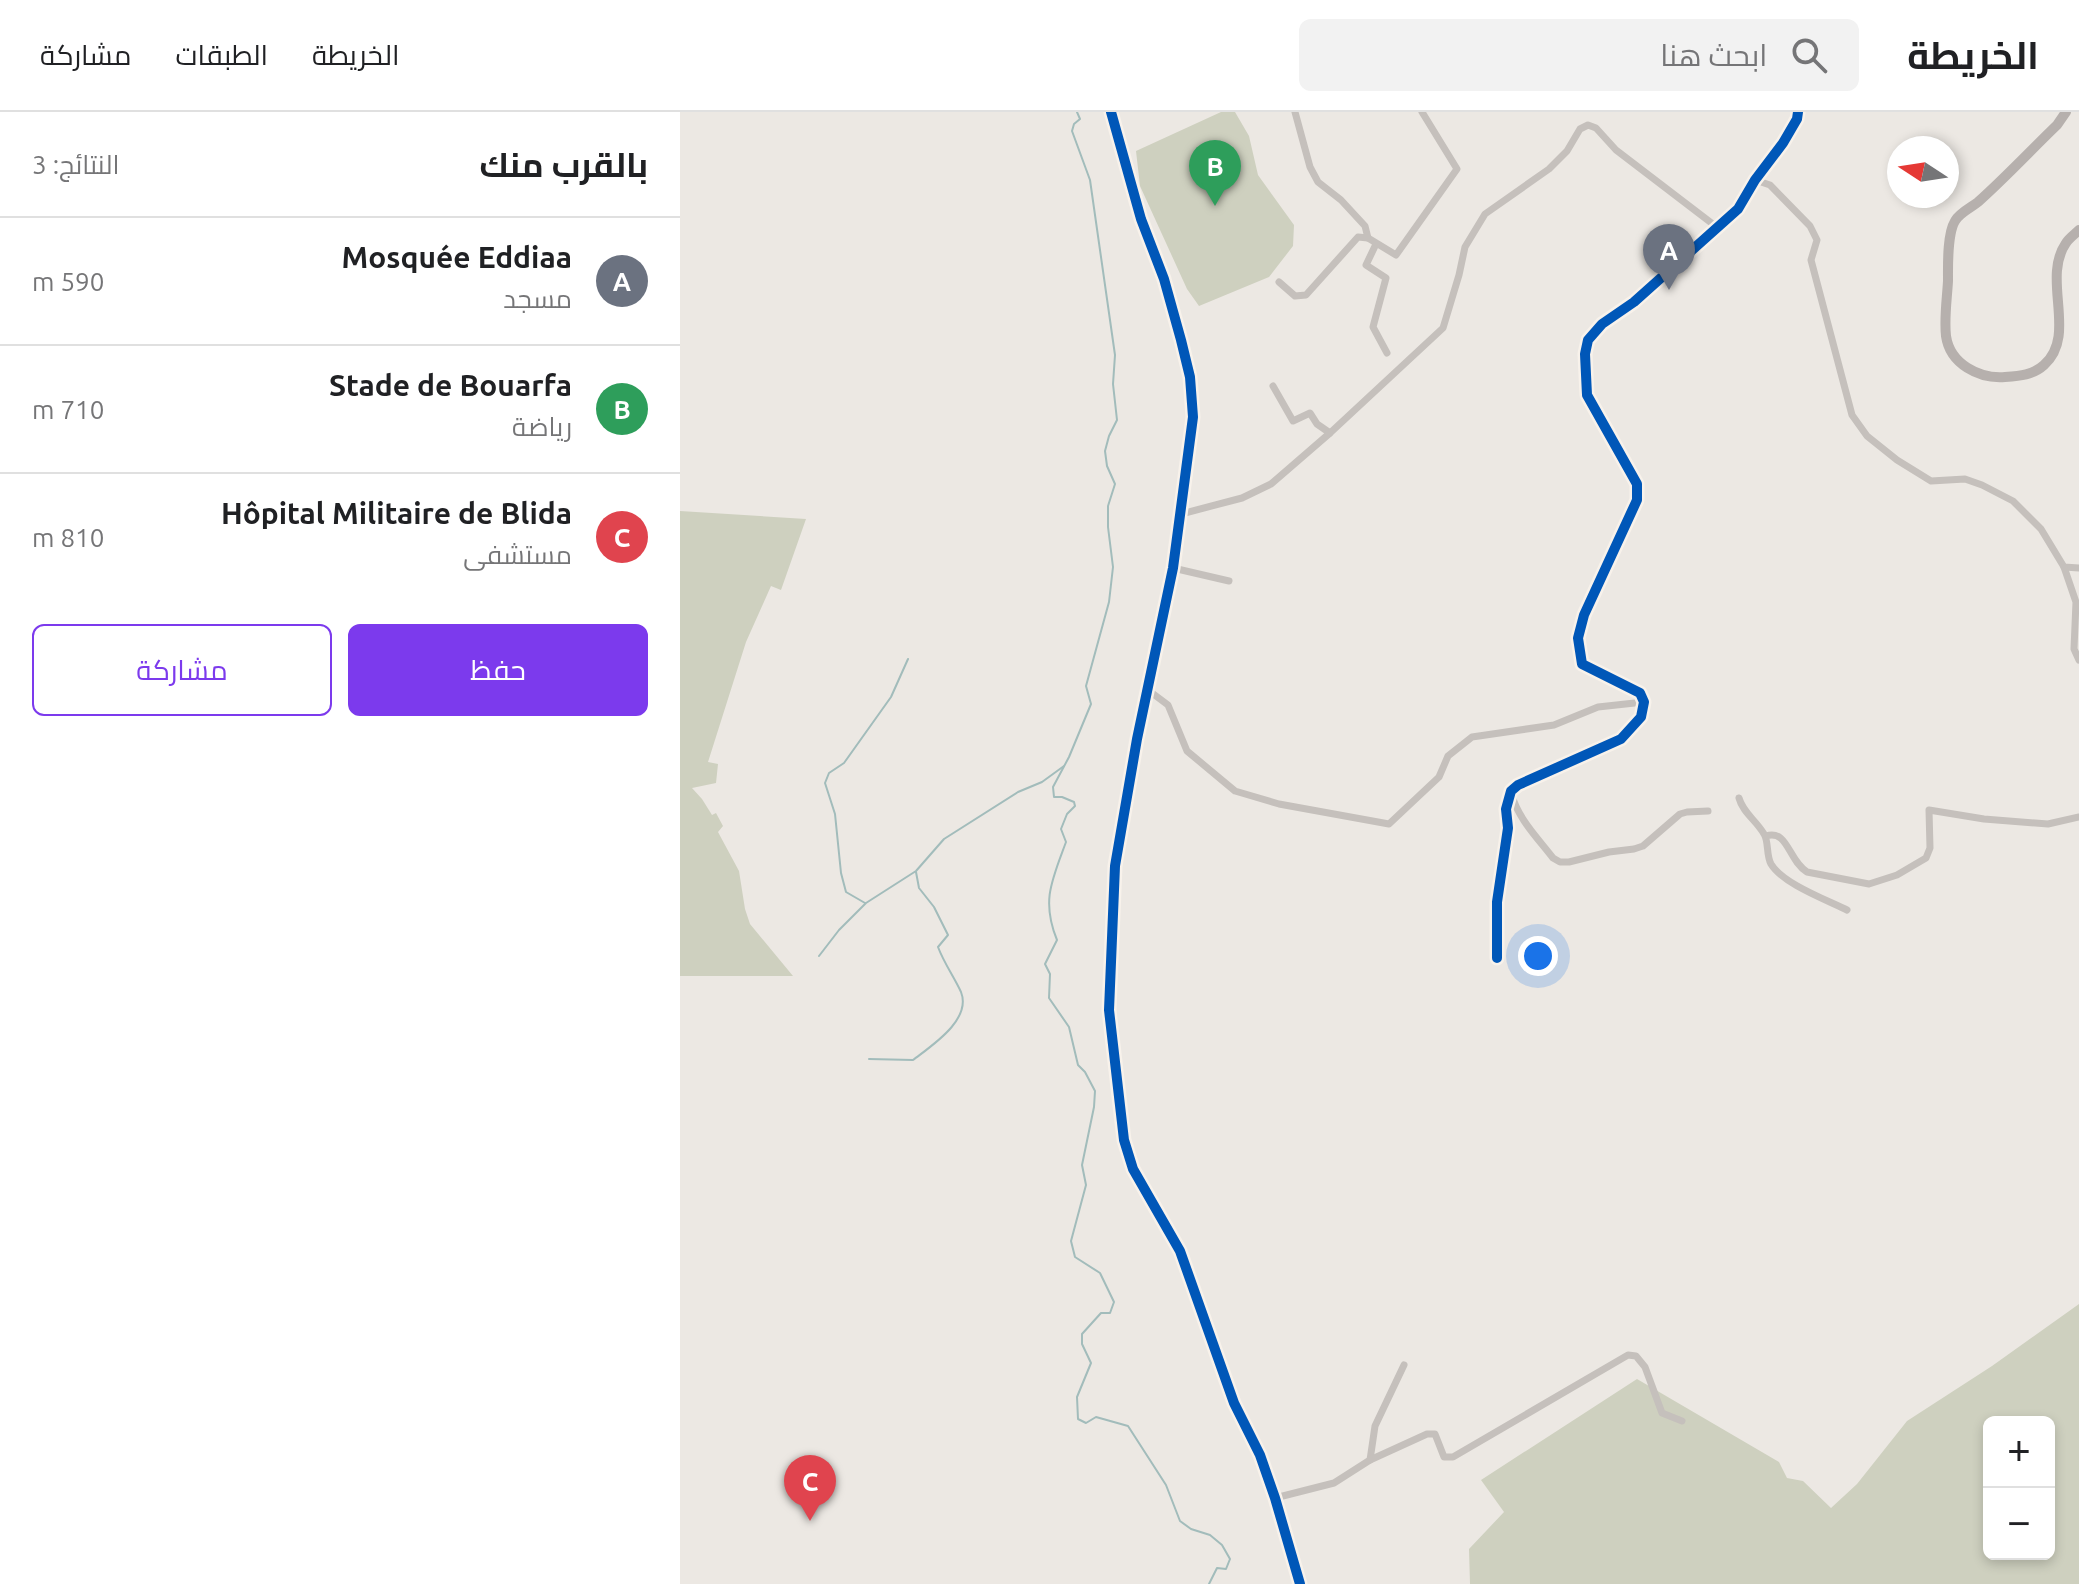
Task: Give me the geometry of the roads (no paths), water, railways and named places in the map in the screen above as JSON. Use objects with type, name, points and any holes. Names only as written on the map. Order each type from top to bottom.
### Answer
[{"type":"street","points":[[1111,112],[1141,219],[1164,279],[1190,377],[1193,417],[1173,568],[1115,866],[1109,1010],[1124,1140],[1133,1169],[1180,1251],[1234,1403],[1260,1455],[1300,1584]]},
{"type":"street","points":[[1295,112],[1310,167],[1318,182],[1341,200],[1365,226],[1368,238]]},
{"type":"street","points":[[1279,282],[1295,296],[1306,295],[1358,237],[1368,238],[1396,255],[1457,169],[1422,112]]},
{"type":"street","points":[[1497,958],[1497,902],[1508,828],[1506,809],[1511,791],[1518,785],[1621,739],[1641,717],[1644,702],[1640,693],[1582,664],[1578,638],[1584,615],[1637,500],[1637,484],[1587,395],[1585,354],[1588,340],[1602,324],[1634,302],[1738,209],[1783,143],[1798,112]]},
{"type":"street","points":[[2066,112],[2057,125],[1955,220],[1948,246],[1946,338],[1963,366],[1993,378],[2024,376],[2048,362],[2060,336],[2056,269],[2065,243],[2079,230]]},
{"type":"street","points":[[1181,514],[1242,498],[1271,484],[1443,328],[1465,247],[1485,214],[1549,169],[1567,151],[1580,129],[1588,125],[1596,128],[1616,150],[1718,228]]},
{"type":"street","points":[[1755,180],[1770,185],[1810,226],[1817,240],[1811,260],[1852,415],[1867,436],[1931,481],[1965,479],[1982,485],[2013,501],[2041,529],[2064,567],[2076,602],[2074,649],[2079,660]]},
{"type":"street","points":[[1376,244],[1366,265],[1386,278],[1373,327],[1387,353]]},
{"type":"street","points":[[1273,386],[1293,421],[1310,413],[1317,424],[1330,433]]},
{"type":"street","points":[[2064,567],[2079,568]]},
{"type":"street","points":[[1173,568],[1229,581]]},
{"type":"street","points":[[1148,690],[1168,705],[1187,751],[1235,791],[1279,804],[1389,824],[1439,777],[1448,756],[1472,737],[1554,725],[1598,707],[1644,702]]},
{"type":"street","points":[[1511,791],[1516,810],[1553,858],[1560,862],[1643,846],[1680,814],[1708,811]]},
{"type":"street","points":[[1739,798],[1741,808],[1766,836],[1767,853],[1778,872],[1847,910]]},
{"type":"street","points":[[1766,836],[1773,833],[1779,835],[1791,856],[1807,872],[1869,884],[1897,875],[1926,858],[1930,848],[1929,810],[1984,819],[2048,824],[2079,817]]},
{"type":"street","points":[[1275,1498],[1334,1483],[1370,1460],[1427,1434],[1435,1434],[1444,1457],[1453,1457],[1628,1355],[1636,1356],[1645,1367],[1662,1413],[1682,1421]]},
{"type":"street","points":[[1370,1460],[1375,1426],[1404,1365]]},
{"type":"waterway","points":[[1077,112],[1080,119],[1072,131],[1090,180],[1115,355],[1113,384],[1117,420],[1105,451],[1107,466],[1115,484],[1108,506],[1113,567],[1109,602],[1086,686],[1091,704],[1053,787],[1054,797],[1074,802],[1075,806],[1067,814],[1061,829],[1066,842],[1053,879],[1049,902],[1057,940],[1045,964],[1050,974],[1049,998],[1069,1027],[1078,1065],[1095,1091],[1082,1165],[1086,1185],[1071,1241],[1075,1257],[1100,1273],[1114,1302],[1110,1313],[1101,1313],[1082,1334],[1082,1344],[1091,1363],[1077,1397],[1078,1419],[1086,1423],[1096,1417],[1128,1426],[1166,1485],[1180,1521],[1191,1529],[1210,1535],[1222,1545],[1230,1559],[1226,1569],[1217,1568],[1209,1584]]},
{"type":"waterway","points":[[865,903],[846,892],[835,814],[825,783],[829,773],[844,763],[891,697],[908,659]]},
{"type":"waterway","points":[[819,956],[866,903],[916,871],[944,839],[1064,766]]},
{"type":"waterway","points":[[869,1059],[913,1060],[939,1040],[961,1012],[961,992],[938,947],[948,935],[934,907],[919,888],[916,872]]},
{"type":"place","name":"Stade de Bouarfa","points":[[1215,206]]},
{"type":"place","name":"Mosquée Eddiaa","points":[[1669,290]]},
{"type":"place","name":"Hôpital Militaire de Blida","points":[[810,1521]]}]
